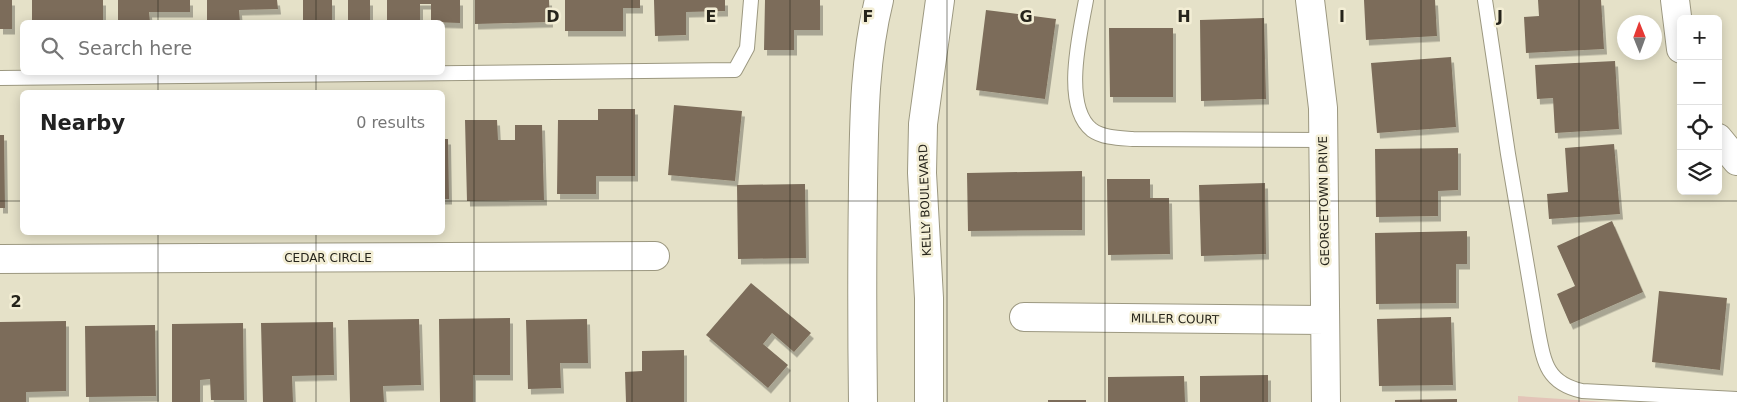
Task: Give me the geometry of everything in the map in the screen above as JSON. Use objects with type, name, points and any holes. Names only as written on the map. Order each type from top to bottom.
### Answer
[{"type":"street","points":[[863,402],[864,121],[873,22],[878,0]]},
{"type":"street","name":"KELLY BOULEVARD","points":[[929,402],[930,298],[922,172],[923,124],[940,0]]},
{"type":"street","name":"GEORGETOWN DRIVE","points":[[1310,0],[1322,108],[1326,402]]},
{"type":"street","points":[[1675,0],[1677,16]]},
{"type":"street","points":[[1722,143],[1737,161]]},
{"type":"street","name":"CEDAR CIRCLE","points":[[0,259],[655,256]]},
{"type":"street","name":"MILLER COURT","points":[[1024,317],[1325,320]]},
{"type":"lane","points":[[445,73],[735,70],[747,48],[751,0]]},
{"type":"lane","points":[[1086,0],[1076,73],[1076,102],[1082,120],[1094,131],[1113,138],[1133,139],[1323,140]]},
{"type":"lane","points":[[1485,0],[1502,116],[1538,331],[1543,360],[1549,372],[1569,388],[1582,391],[1737,400]]},
{"type":"lane","points":[[0,78],[276,75]]},
{"type":"shaded area","points":[[1518,396],[1606,402],[1518,402]]},
{"type":"building","points":[[0,0],[12,0],[12,29],[0,29]]},
{"type":"building","points":[[32,0],[103,0],[103,20],[32,20]]},
{"type":"building","points":[[118,0],[190,0],[190,12],[149,12],[150,20],[118,20]]},
{"type":"building","points":[[207,0],[277,0],[278,9],[239,10],[240,20],[207,20]]},
{"type":"building","points":[[303,0],[332,0],[332,20],[303,20]]},
{"type":"building","points":[[348,0],[370,0],[370,20],[348,20]]},
{"type":"building","points":[[387,0],[460,0],[460,23],[431,20],[431,4],[420,4],[420,20],[387,20]]},
{"type":"building","points":[[475,0],[549,0],[550,22],[475,24]]},
{"type":"building","points":[[565,0],[640,0],[640,8],[623,8],[623,31],[565,31]]},
{"type":"building","points":[[654,0],[725,0],[725,11],[686,12],[686,35],[655,36]]},
{"type":"building","points":[[765,0],[820,0],[820,30],[794,30],[794,50],[764,50]]},
{"type":"building","points":[[1364,0],[1435,0],[1437,36],[1366,40]]},
{"type":"building","points":[[1538,0],[1601,0],[1604,49],[1526,53],[1524,17],[1539,16]]},
{"type":"building","points":[[986,10],[1056,19],[1045,99],[976,90]]},
{"type":"building","points":[[1264,18],[1266,99],[1201,101],[1200,20]]},
{"type":"building","points":[[1109,28],[1173,28],[1173,97],[1110,97]]},
{"type":"building","points":[[1451,57],[1456,127],[1377,133],[1371,63]]},
{"type":"building","points":[[1615,61],[1619,129],[1555,133],[1553,98],[1537,99],[1535,65]]},
{"type":"building","points":[[674,105],[742,111],[735,181],[668,175]]},
{"type":"building","points":[[598,109],[635,109],[635,176],[596,176],[596,194],[557,194],[558,120],[598,120]]},
{"type":"building","points":[[465,120],[497,120],[498,140],[515,140],[515,125],[542,125],[544,200],[467,201]]},
{"type":"building","points":[[0,135],[4,135],[5,208],[0,208]]},
{"type":"building","points":[[445,139],[448,139],[449,199],[445,199]]},
{"type":"building","points":[[1614,144],[1620,214],[1549,219],[1547,194],[1568,192],[1565,148]]},
{"type":"building","points":[[1458,148],[1458,190],[1438,191],[1438,216],[1376,217],[1375,149]]},
{"type":"building","points":[[1082,171],[1082,230],[968,231],[967,173]]},
{"type":"building","points":[[1107,179],[1150,179],[1150,198],[1169,198],[1170,254],[1108,255]]},
{"type":"building","points":[[1265,183],[1266,254],[1201,256],[1199,185]]},
{"type":"building","points":[[805,184],[806,258],[738,259],[737,185]]},
{"type":"building","points":[[1612,221],[1643,292],[1570,324],[1557,294],[1575,286],[1557,246]]},
{"type":"building","points":[[1467,231],[1467,264],[1456,264],[1456,303],[1376,304],[1375,233]]},
{"type":"building","points":[[751,283],[811,333],[794,352],[772,333],[763,344],[788,365],[768,388],[706,335]]},
{"type":"building","points":[[1659,291],[1727,298],[1720,370],[1652,362]]},
{"type":"building","points":[[1451,317],[1453,385],[1379,386],[1377,319]]},
{"type":"building","points":[[510,318],[510,375],[473,375],[473,402],[440,402],[439,319]]},
{"type":"building","points":[[419,319],[421,385],[383,386],[384,402],[350,402],[348,320]]},
{"type":"building","points":[[587,319],[588,363],[560,363],[561,388],[528,389],[526,320]]},
{"type":"building","points":[[66,321],[66,391],[26,392],[26,402],[0,402],[0,322]]},
{"type":"building","points":[[333,322],[334,375],[292,376],[293,402],[263,402],[261,323]]},
{"type":"building","points":[[243,323],[244,400],[211,400],[210,379],[200,380],[200,402],[172,402],[172,324]]},
{"type":"building","points":[[155,325],[156,396],[86,397],[85,326]]},
{"type":"building","points":[[684,350],[684,402],[626,402],[625,372],[642,371],[642,351]]},
{"type":"building","points":[[1268,375],[1268,402],[1200,402],[1200,376]]},
{"type":"building","points":[[1184,376],[1185,402],[1108,402],[1108,377]]},
{"type":"building","points":[[1457,399],[1457,402],[1395,402],[1395,400]]},
{"type":"building","points":[[1048,400],[1086,400],[1086,402],[1048,402]]}]
